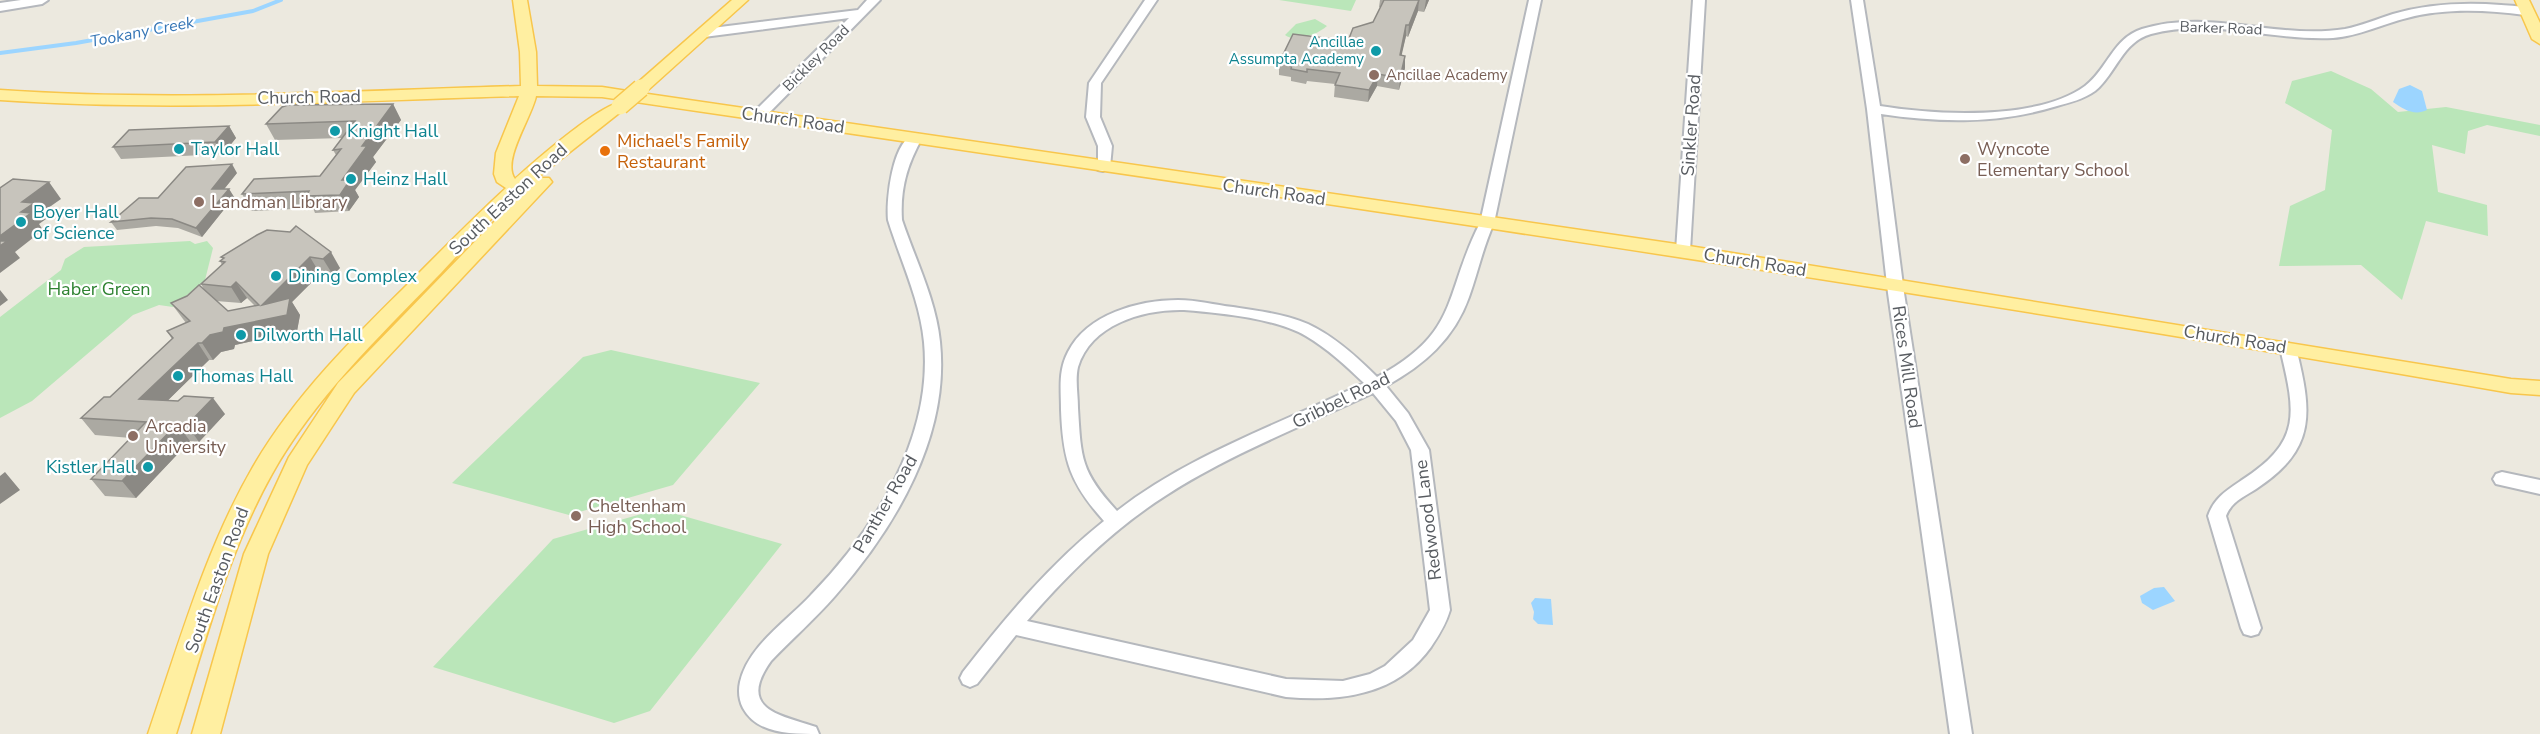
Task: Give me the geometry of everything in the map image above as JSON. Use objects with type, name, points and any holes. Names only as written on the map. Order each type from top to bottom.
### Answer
[{"type":"main road","points":[[520,0],[528,63],[528,91],[502,173],[506,182],[526,188]]},
{"type":"main road","name":"South Easton Road","points":[[206,734],[250,576],[268,526],[297,463],[346,388],[526,188],[590,125],[620,106],[741,0]]},
{"type":"main road","points":[[2523,6],[2540,39]]},
{"type":"main road","name":"Church Road","points":[[0,95],[42,98],[245,99],[528,91],[602,92],[1683,251],[2511,386],[2540,388]]},
{"type":"main road","name":"South Easton Road","points":[[162,734],[214,582],[246,502],[295,420],[358,345],[497,205],[526,188]]},
{"type":"main road","points":[[214,582],[250,576]]},
{"type":"street","points":[[0,7],[42,0]]},
{"type":"street","name":"Bickley Road","points":[[758,116],[874,0]]},
{"type":"street","points":[[1103,167],[1105,146],[1093,117],[1095,84],[1151,0]]},
{"type":"street","name":"Gribbel Road","points":[[970,678],[1036,595],[1115,521],[1191,472],[1374,385],[1418,358],[1447,327],[1462,300],[1478,240],[1487,223],[1536,0]]},
{"type":"street","name":"Sinkler Road","points":[[1683,251],[1699,0]]},
{"type":"street","name":"Rices Mill Road","points":[[1857,0],[1874,109],[1895,285],[1961,734]]},
{"type":"street","name":"Barker Road","points":[[1874,109],[1946,118],[1997,117],[2036,110],[2085,91],[2108,72],[2122,45],[2137,35],[2168,27],[2214,24],[2295,33],[2333,34],[2370,28],[2397,17],[2434,9],[2523,6]]},
{"type":"street","points":[[704,33],[860,13]]},
{"type":"street","name":"Panther Road","points":[[808,734],[770,722],[761,716],[752,706],[749,679],[754,667],[764,655],[836,581],[861,548],[910,466],[929,406],[932,343],[895,220],[894,191],[899,167],[915,138]]},
{"type":"street","name":"Redwood Lane","points":[[1011,626],[1298,690],[1334,690],[1389,677],[1409,660],[1430,632],[1440,610],[1420,450],[1402,414],[1333,346],[1309,331],[1281,321],[1181,305],[1144,309],[1113,320],[1088,338],[1078,350],[1070,368],[1072,459],[1081,480],[1115,521]]},
{"type":"street","points":[[2251,628],[2217,516],[2226,500],[2269,473],[2283,461],[2295,441],[2300,410],[2288,348]]},
{"type":"street","points":[[2502,479],[2540,487]]},
{"type":"green space","points":[[1279,0],[1356,0],[1351,11]]},
{"type":"green space","points":[[1315,19],[1327,26],[1301,38],[1285,35],[1296,24]]},
{"type":"green space","points":[[2331,71],[2371,89],[2398,112],[2446,107],[2540,125],[2540,136],[2487,125],[2468,131],[2465,154],[2432,145],[2438,192],[2487,205],[2488,236],[2426,221],[2402,300],[2361,265],[2279,266],[2290,206],[2325,190],[2332,130],[2285,103],[2292,81]]},
{"type":"green space","name":"Haber Green","points":[[190,241],[195,244],[207,241],[213,248],[205,280],[173,307],[159,305],[133,315],[32,401],[0,418],[0,317],[61,270],[65,259],[84,247]]},
{"type":"green space","points":[[611,350],[760,383],[673,485],[569,515],[452,483],[583,357]]},
{"type":"green space","points":[[659,509],[782,544],[650,711],[614,723],[433,667],[553,539]]},
{"type":"water","points":[[2410,85],[2422,91],[2427,110],[2410,111],[2393,102],[2399,89]]},
{"type":"water","points":[[2164,587],[2175,601],[2153,610],[2142,603],[2140,596],[2154,588]]},
{"type":"water","points":[[1535,598],[1551,599],[1553,625],[1538,624],[1533,619],[1534,612],[1531,603]]},
{"type":"building","name":"Ancillae Assumpta Academy","points":[[1384,0],[1419,0],[1409,25],[1406,25],[1400,55],[1405,56],[1400,78],[1378,74],[1369,90],[1335,85],[1340,73],[1307,69],[1307,72],[1291,69],[1292,65],[1279,63],[1293,34],[1348,41],[1353,28],[1373,22]]},
{"type":"building","points":[[393,104],[362,146],[367,146],[342,180],[350,180],[340,195],[306,196],[309,191],[242,194],[254,179],[320,176],[341,149],[333,150],[355,121],[266,124],[282,107],[288,105]]},
{"type":"building","points":[[229,126],[215,142],[113,147],[129,130]]},
{"type":"building","name":"Landman Library","points":[[232,164],[212,189],[229,189],[196,228],[172,219],[151,218],[111,222],[139,198],[158,198],[186,167]]},
{"type":"building","points":[[13,179],[49,182],[22,202],[34,203],[21,212],[31,213],[0,236],[0,188]]},
{"type":"building","points":[[296,226],[331,252],[323,259],[310,257],[262,305],[290,298],[287,315],[224,328],[223,332],[210,335],[202,343],[198,343],[139,399],[178,401],[184,396],[213,398],[187,425],[177,424],[122,481],[91,479],[146,422],[81,418],[104,397],[110,397],[173,338],[167,331],[190,321],[171,303],[187,296],[199,285],[228,311],[259,305],[236,282],[231,287],[201,284],[225,262],[220,261],[224,258],[221,257],[257,235],[267,230],[290,232]]},
{"type":"waterway","name":"Tookany Creek","points":[[0,53],[76,43],[253,11],[281,0]]},
{"type":"place","name":"Ancillae Assumpta Academy","points":[[1376,51]]},
{"type":"place","name":"Ancillae Academy","points":[[1374,75]]},
{"type":"place","name":"Knight Hall","points":[[335,131]]},
{"type":"place","name":"Taylor Hall","points":[[179,149]]},
{"type":"place","name":"Michael's Family Restaurant","points":[[605,151]]},
{"type":"place","name":"Wyncote Elementary School","points":[[1965,159]]},
{"type":"place","name":"Heinz Hall","points":[[351,179]]},
{"type":"place","name":"Landman Library","points":[[199,202]]},
{"type":"place","name":"Boyer Hall of Science","points":[[21,222]]},
{"type":"place","name":"Dining Complex","points":[[276,276]]},
{"type":"place","name":"Dilworth Hall","points":[[241,335]]},
{"type":"place","name":"Thomas Hall","points":[[178,376]]},
{"type":"place","name":"Arcadia University","points":[[133,436]]},
{"type":"place","name":"Kistler Hall","points":[[148,467]]},
{"type":"place","name":"Cheltenham High School","points":[[576,516]]}]
